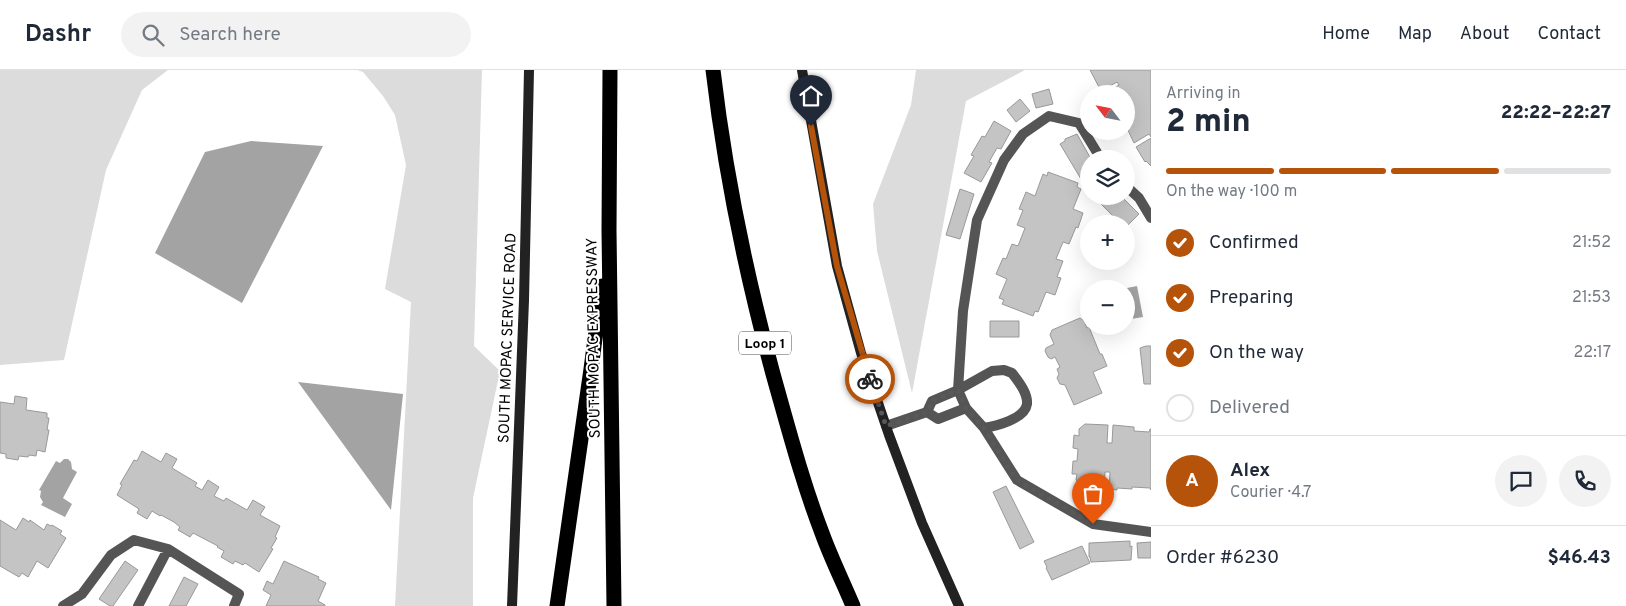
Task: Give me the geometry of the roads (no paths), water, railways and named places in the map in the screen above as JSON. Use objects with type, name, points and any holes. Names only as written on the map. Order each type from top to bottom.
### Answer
[{"type":"highway","name":"SOUTH MOPAC EXPRESSWAY","points":[[610,70],[609,230],[614,606]]},
{"type":"highway","name":"Loop 1","points":[[713,70],[728,179],[744,257],[765,343],[790,437],[822,534],[853,606]]},
{"type":"highway","points":[[557,606],[592,368],[609,230]]},
{"type":"main road","name":"SOUTH MOPAC SERVICE ROAD","points":[[512,606],[524,300],[529,70]]},
{"type":"main road","points":[[802,70],[837,266],[861,353],[922,523],[959,606]]},
{"type":"lane","points":[[1096,150],[1079,123],[1049,116],[1022,134],[1004,160],[977,220],[963,311],[958,390],[966,408],[984,428],[1016,480],[1093,524],[1151,532]]},
{"type":"lane","points":[[1135,194],[1151,218]]},
{"type":"lane","points":[[886,426],[927,412],[932,401],[958,390],[992,371],[1004,370],[1012,373],[1023,389],[1027,403],[1024,410],[1007,423],[984,428]]},
{"type":"lane","points":[[927,412],[938,419],[966,408]]},
{"type":"lane","points":[[63,606],[82,594],[111,555],[134,540],[168,549],[239,594],[234,606]]},
{"type":"lane","points":[[138,606],[168,549]]}]
